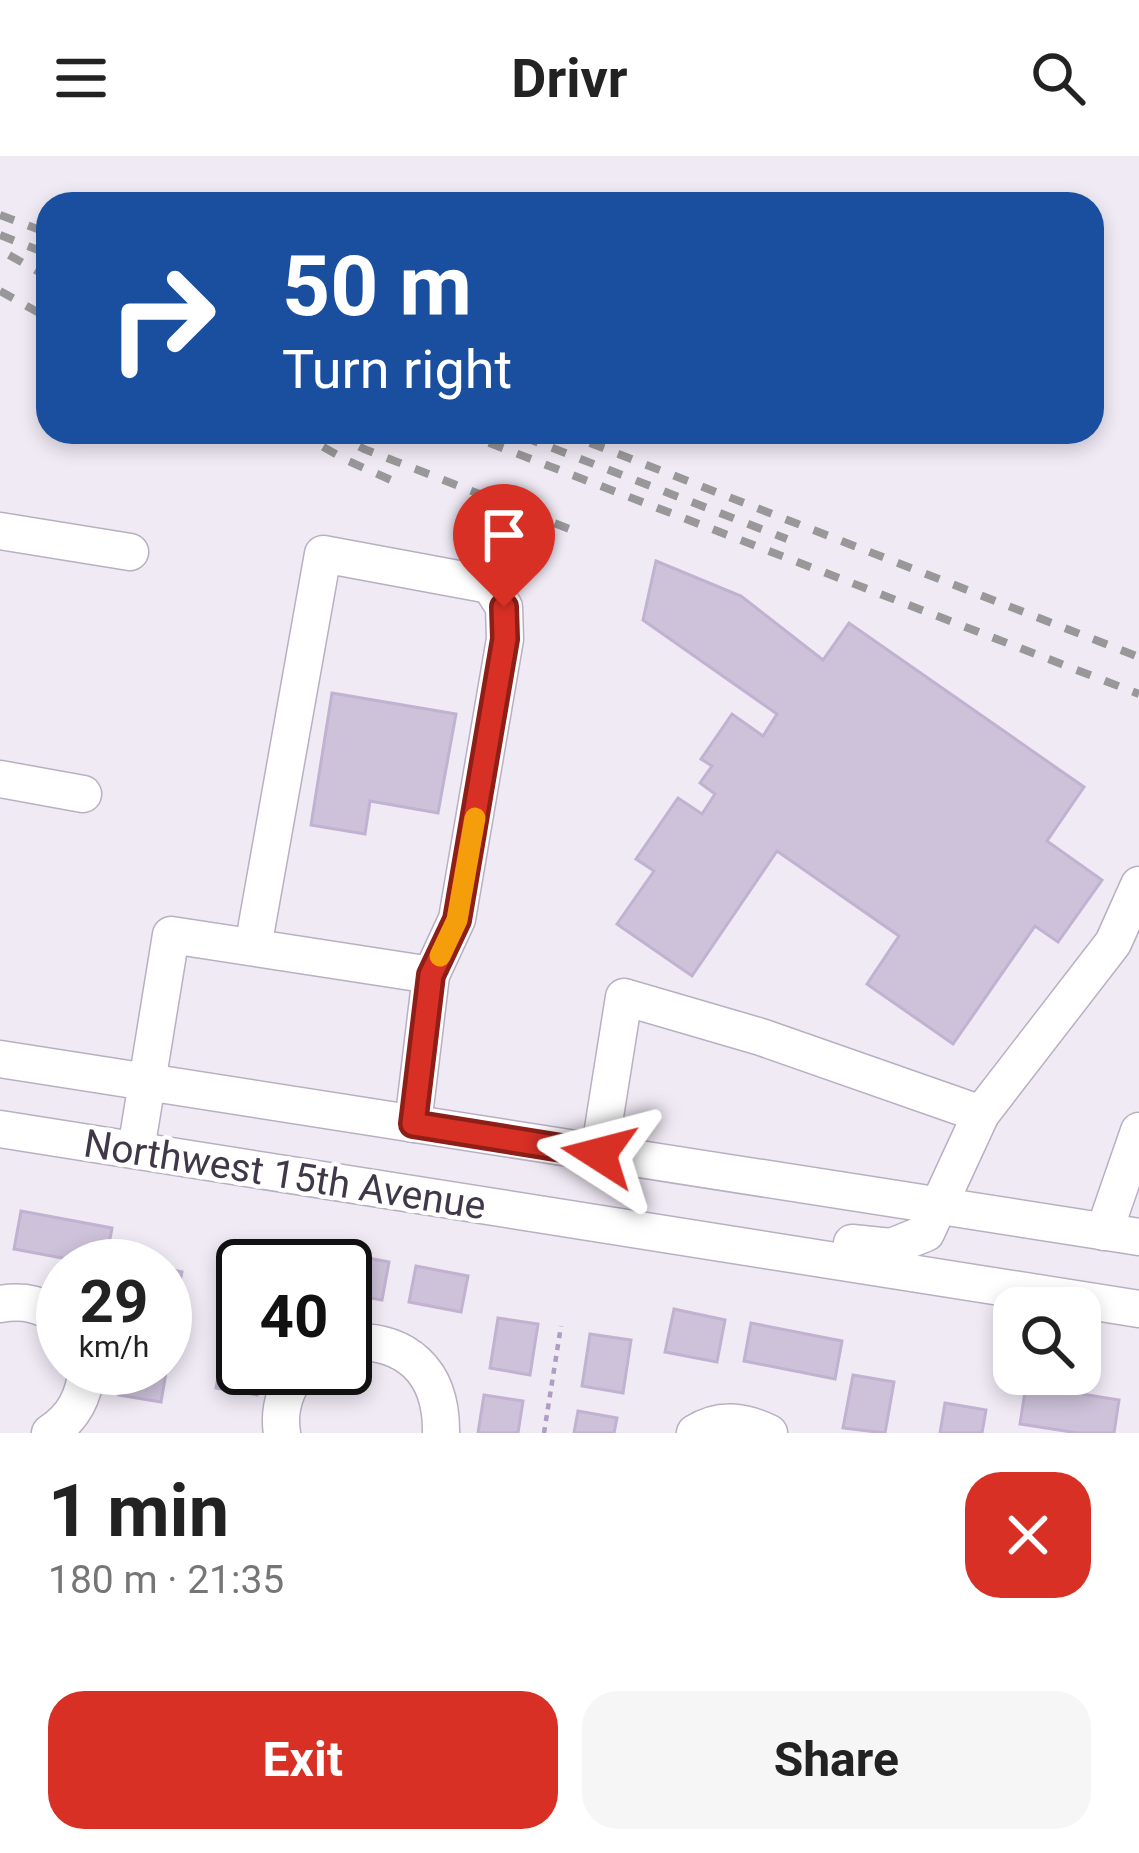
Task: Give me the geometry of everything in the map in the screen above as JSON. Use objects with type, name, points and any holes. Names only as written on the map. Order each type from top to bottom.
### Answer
[{"type":"street","points":[[0,531],[130,551]]},
{"type":"street","points":[[253,947],[323,554],[490,585],[504,607],[505,639],[457,920],[431,975],[413,1124]]},
{"type":"street","points":[[0,779],[83,794]]},
{"type":"street","points":[[673,1235],[703,1223],[892,1247],[926,1233],[981,1114],[1126,945],[1139,885]]},
{"type":"street","points":[[136,1150],[171,935],[431,975]]},
{"type":"street","points":[[599,1154],[624,997],[761,1037],[981,1114]]},
{"type":"street","name":"Northwest 15th Avenue","points":[[0,1059],[1121,1234]]},
{"type":"street","name":"Northwest 15th Avenue","points":[[0,1129],[1139,1309]]},
{"type":"street","points":[[1121,1234],[1139,1131]]},
{"type":"street","points":[[0,1304],[36,1305]]},
{"type":"street","points":[[372,1341],[397,1348],[419,1364],[440,1402],[441,1433]]},
{"type":"street","points":[[50,1433],[72,1415],[82,1395]]},
{"type":"street","points":[[282,1433],[285,1395]]},
{"type":"street","points":[[695,1433],[728,1421],[769,1433]]},
{"type":"path","points":[[544,1433],[561,1326]]},
{"type":"building","points":[[656,561],[741,596],[823,660],[849,623],[1084,787],[1047,841],[1102,880],[1058,942],[1035,926],[953,1044],[867,984],[899,936],[777,851],[692,976],[617,924],[654,871],[636,859],[678,798],[702,814],[715,794],[700,783],[712,766],[701,759],[732,714],[763,736],[777,714],[643,620]]},
{"type":"building","points":[[332,693],[456,714],[438,813],[370,801],[365,834],[311,825]]},
{"type":"building","points":[[21,1211],[112,1228],[110,1239],[36,1239],[36,1253],[14,1249]]},
{"type":"building","points":[[372,1259],[389,1262],[382,1300],[372,1298]]},
{"type":"building","points":[[416,1266],[468,1276],[461,1312],[409,1302]]},
{"type":"building","points":[[674,1309],[725,1320],[717,1362],[665,1352]]},
{"type":"building","points":[[498,1318],[538,1324],[530,1375],[490,1368]]},
{"type":"building","points":[[751,1323],[842,1341],[835,1379],[744,1361]]},
{"type":"building","points":[[590,1334],[631,1340],[623,1393],[582,1386]]},
{"type":"building","points":[[853,1375],[894,1382],[885,1433],[843,1428]]},
{"type":"building","points":[[119,1395],[162,1395],[161,1402]]},
{"type":"building","points":[[484,1395],[523,1401],[518,1433],[478,1433]]},
{"type":"building","points":[[1024,1395],[1119,1400],[1114,1433],[1020,1424]]},
{"type":"building","points":[[945,1403],[986,1410],[982,1433],[940,1433]]},
{"type":"building","points":[[578,1411],[617,1418],[614,1433],[574,1433]]},
{"type":"railway","points":[[0,215],[36,228]]},
{"type":"railway","points":[[0,235],[36,249]]},
{"type":"railway","points":[[9,255],[36,270]]},
{"type":"railway","points":[[0,291],[36,311]]},
{"type":"railway","points":[[318,444],[400,484]]},
{"type":"railway","points":[[355,444],[577,532]]},
{"type":"railway","points":[[492,444],[1139,694]]},
{"type":"railway","points":[[542,444],[787,539]]},
{"type":"railway","points":[[593,444],[1139,657]]},
{"type":"slow traffic","points":[[440,956],[457,920],[475,818]]},
{"type":"route","points":[[504,607],[505,639],[457,920],[431,975],[413,1124],[599,1154]]}]
